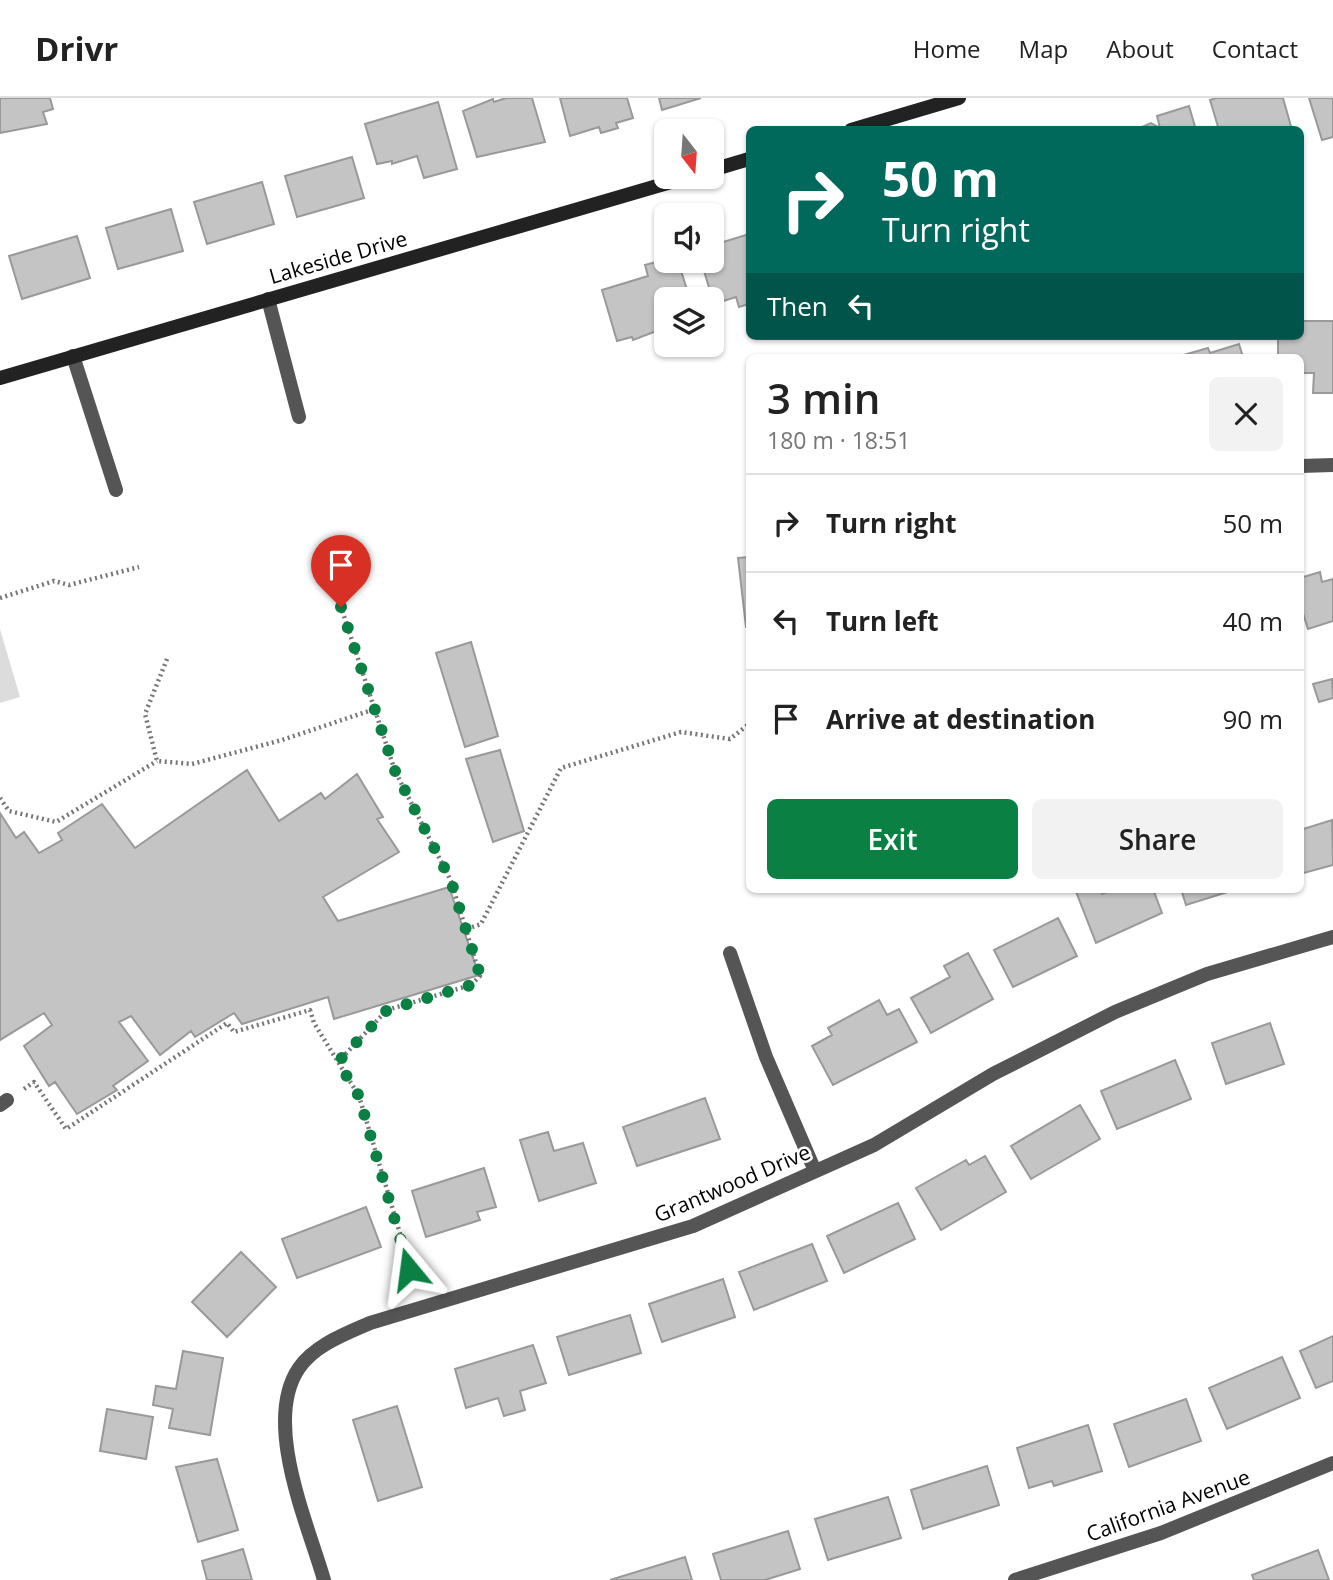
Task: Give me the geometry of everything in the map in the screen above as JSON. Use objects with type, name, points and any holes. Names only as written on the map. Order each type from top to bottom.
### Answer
[{"type":"street","points":[[864,126],[959,98]]},
{"type":"street","points":[[724,166],[746,160]]},
{"type":"street","name":"Lakeside Drive","points":[[0,378],[654,187]]},
{"type":"street","points":[[268,299],[299,417]]},
{"type":"street","points":[[73,356],[116,491]]},
{"type":"street","points":[[1304,466],[1333,465]]},
{"type":"street","name":"Grantwood Drive","points":[[324,1580],[284,1437],[283,1419],[291,1384],[299,1368],[332,1340],[370,1323],[693,1226],[874,1145],[993,1074],[1115,1012],[1207,974],[1262,955],[1333,937]]},
{"type":"street","points":[[730,953],[766,1058],[815,1171]]},
{"type":"street","name":"California Avenue","points":[[1015,1580],[1161,1533],[1333,1463]]},
{"type":"path","points":[[0,598],[54,581],[69,585],[139,567]]},
{"type":"path","points":[[338,1062],[387,1010],[471,985],[480,975],[451,881],[395,771],[341,607]]},
{"type":"path","points":[[157,761],[145,714],[167,659]]},
{"type":"path","points":[[0,798],[9,811],[56,822],[157,761],[192,764],[282,740],[375,709]]},
{"type":"path","points":[[467,929],[481,925],[561,768],[681,732],[730,739],[746,726]]},
{"type":"path","points":[[3,1103],[34,1082],[66,1129],[227,1023],[234,1032],[310,1010],[314,1023],[359,1096],[423,1307]]},
{"type":"shaded area","points":[[0,629],[20,697],[0,703]]},
{"type":"building","points":[[0,98],[50,98],[53,109],[43,112],[47,124],[0,133]]},
{"type":"building","points":[[506,98],[532,98],[545,142],[477,157],[463,111],[493,99],[494,102]]},
{"type":"building","points":[[560,98],[627,98],[633,118],[616,123],[618,128],[601,133],[599,127],[570,136]]},
{"type":"building","points":[[659,98],[701,98],[662,110]]},
{"type":"building","points":[[1283,98],[1291,126],[1218,126],[1210,100]]},
{"type":"building","points":[[1309,98],[1333,98],[1333,137],[1322,140]]},
{"type":"building","points":[[438,102],[457,169],[424,178],[417,156],[392,164],[392,161],[377,164],[365,124]]},
{"type":"building","points":[[1189,106],[1195,126],[1160,126],[1157,116]]},
{"type":"building","points":[[352,157],[364,198],[297,217],[285,176]]},
{"type":"building","points":[[262,182],[274,224],[207,244],[194,202]]},
{"type":"building","points":[[171,209],[183,251],[118,269],[106,228]]},
{"type":"building","points":[[746,235],[746,305],[739,307],[736,297],[724,301],[724,287],[709,287],[705,273],[724,273],[724,242]]},
{"type":"building","points":[[77,236],[90,278],[22,299],[9,256]]},
{"type":"building","points":[[654,263],[654,273],[682,273],[686,287],[654,287],[654,332],[633,340],[632,337],[617,341],[602,290],[648,276],[645,265]]},
{"type":"building","points":[[1304,321],[1333,321],[1333,393],[1313,393],[1314,373],[1304,373],[1304,354],[1278,354],[1278,340],[1304,340]]},
{"type":"building","points":[[1239,344],[1242,354],[1187,354],[1208,348],[1210,353]]},
{"type":"building","points":[[746,557],[746,627],[738,558]]},
{"type":"building","points":[[1320,572],[1322,582],[1333,579],[1333,621],[1308,629],[1304,616],[1304,577]]},
{"type":"building","points":[[471,642],[498,736],[465,747],[436,653]]},
{"type":"building","points":[[1332,679],[1333,698],[1319,702],[1313,684]]},
{"type":"building","points":[[500,750],[524,831],[493,842],[466,759]]},
{"type":"building","points":[[247,770],[279,821],[321,793],[325,799],[357,774],[383,817],[377,819],[399,852],[323,897],[338,921],[449,887],[479,975],[334,1019],[328,997],[242,1024],[234,1013],[195,1037],[191,1031],[160,1055],[131,1016],[119,1022],[148,1061],[113,1086],[117,1090],[77,1114],[55,1082],[49,1086],[24,1046],[52,1025],[44,1013],[0,1040],[0,813],[16,838],[24,832],[39,853],[62,840],[58,833],[102,804],[135,848]]},
{"type":"building","points":[[1332,820],[1333,865],[1304,873],[1304,829]]},
{"type":"building","points":[[1077,893],[1154,893],[1162,913],[1096,943]]},
{"type":"building","points":[[1182,893],[1224,893],[1186,905]]},
{"type":"building","points":[[1058,918],[1077,956],[1013,987],[994,950]]},
{"type":"building","points":[[968,953],[993,999],[931,1033],[911,998],[950,977],[944,966]]},
{"type":"building","points":[[879,1000],[887,1015],[899,1009],[917,1042],[833,1085],[812,1046],[832,1035],[828,1028]]},
{"type":"building","points":[[1270,1023],[1284,1064],[1226,1084],[1212,1043]]},
{"type":"building","points":[[1175,1060],[1191,1099],[1117,1129],[1101,1091]]},
{"type":"building","points":[[705,1098],[720,1139],[637,1166],[623,1127]]},
{"type":"building","points":[[1080,1105],[1100,1139],[1031,1179],[1011,1146]]},
{"type":"building","points":[[548,1132],[554,1151],[583,1143],[596,1183],[539,1201],[520,1140]]},
{"type":"building","points":[[985,1156],[1006,1192],[941,1230],[916,1188],[966,1160],[969,1165]]},
{"type":"building","points":[[484,1168],[496,1207],[477,1212],[480,1220],[426,1237],[412,1191]]},
{"type":"building","points":[[898,1203],[915,1239],[844,1273],[827,1236]]},
{"type":"building","points":[[366,1207],[381,1247],[297,1278],[282,1239]]},
{"type":"building","points":[[812,1244],[827,1281],[754,1310],[739,1272]]},
{"type":"building","points":[[241,1252],[276,1287],[227,1337],[192,1302]]},
{"type":"building","points":[[723,1279],[735,1317],[662,1342],[649,1304]]},
{"type":"building","points":[[630,1315],[641,1353],[569,1375],[557,1337]]},
{"type":"building","points":[[1333,1336],[1333,1381],[1316,1388],[1300,1351]]},
{"type":"building","points":[[533,1345],[546,1383],[520,1391],[525,1410],[504,1416],[498,1398],[466,1408],[455,1369]]},
{"type":"building","points":[[183,1351],[223,1358],[210,1435],[169,1428],[173,1409],[153,1405],[156,1386],[176,1389]]},
{"type":"building","points":[[1282,1357],[1300,1398],[1227,1429],[1209,1388]]},
{"type":"building","points":[[1186,1399],[1201,1441],[1129,1467],[1114,1424]]},
{"type":"building","points":[[397,1406],[422,1487],[378,1501],[353,1420]]},
{"type":"building","points":[[107,1409],[153,1417],[146,1459],[100,1451]]},
{"type":"building","points":[[1088,1425],[1102,1471],[1054,1486],[1052,1481],[1029,1488],[1017,1448]]},
{"type":"building","points":[[217,1459],[238,1530],[198,1542],[176,1467]]},
{"type":"building","points":[[987,1466],[999,1505],[923,1529],[911,1490]]},
{"type":"building","points":[[888,1497],[901,1538],[828,1560],[815,1519]]},
{"type":"building","points":[[788,1531],[800,1569],[765,1580],[721,1580],[713,1554]]},
{"type":"building","points":[[243,1549],[252,1580],[207,1580],[202,1561]]},
{"type":"building","points":[[1318,1550],[1329,1580],[1254,1580],[1252,1575]]},
{"type":"building","points":[[685,1557],[692,1580],[610,1580]]},
{"type":"route","points":[[341,607],[395,771],[451,881],[480,975],[471,985],[387,1010],[338,1062],[359,1096],[409,1269]]}]
